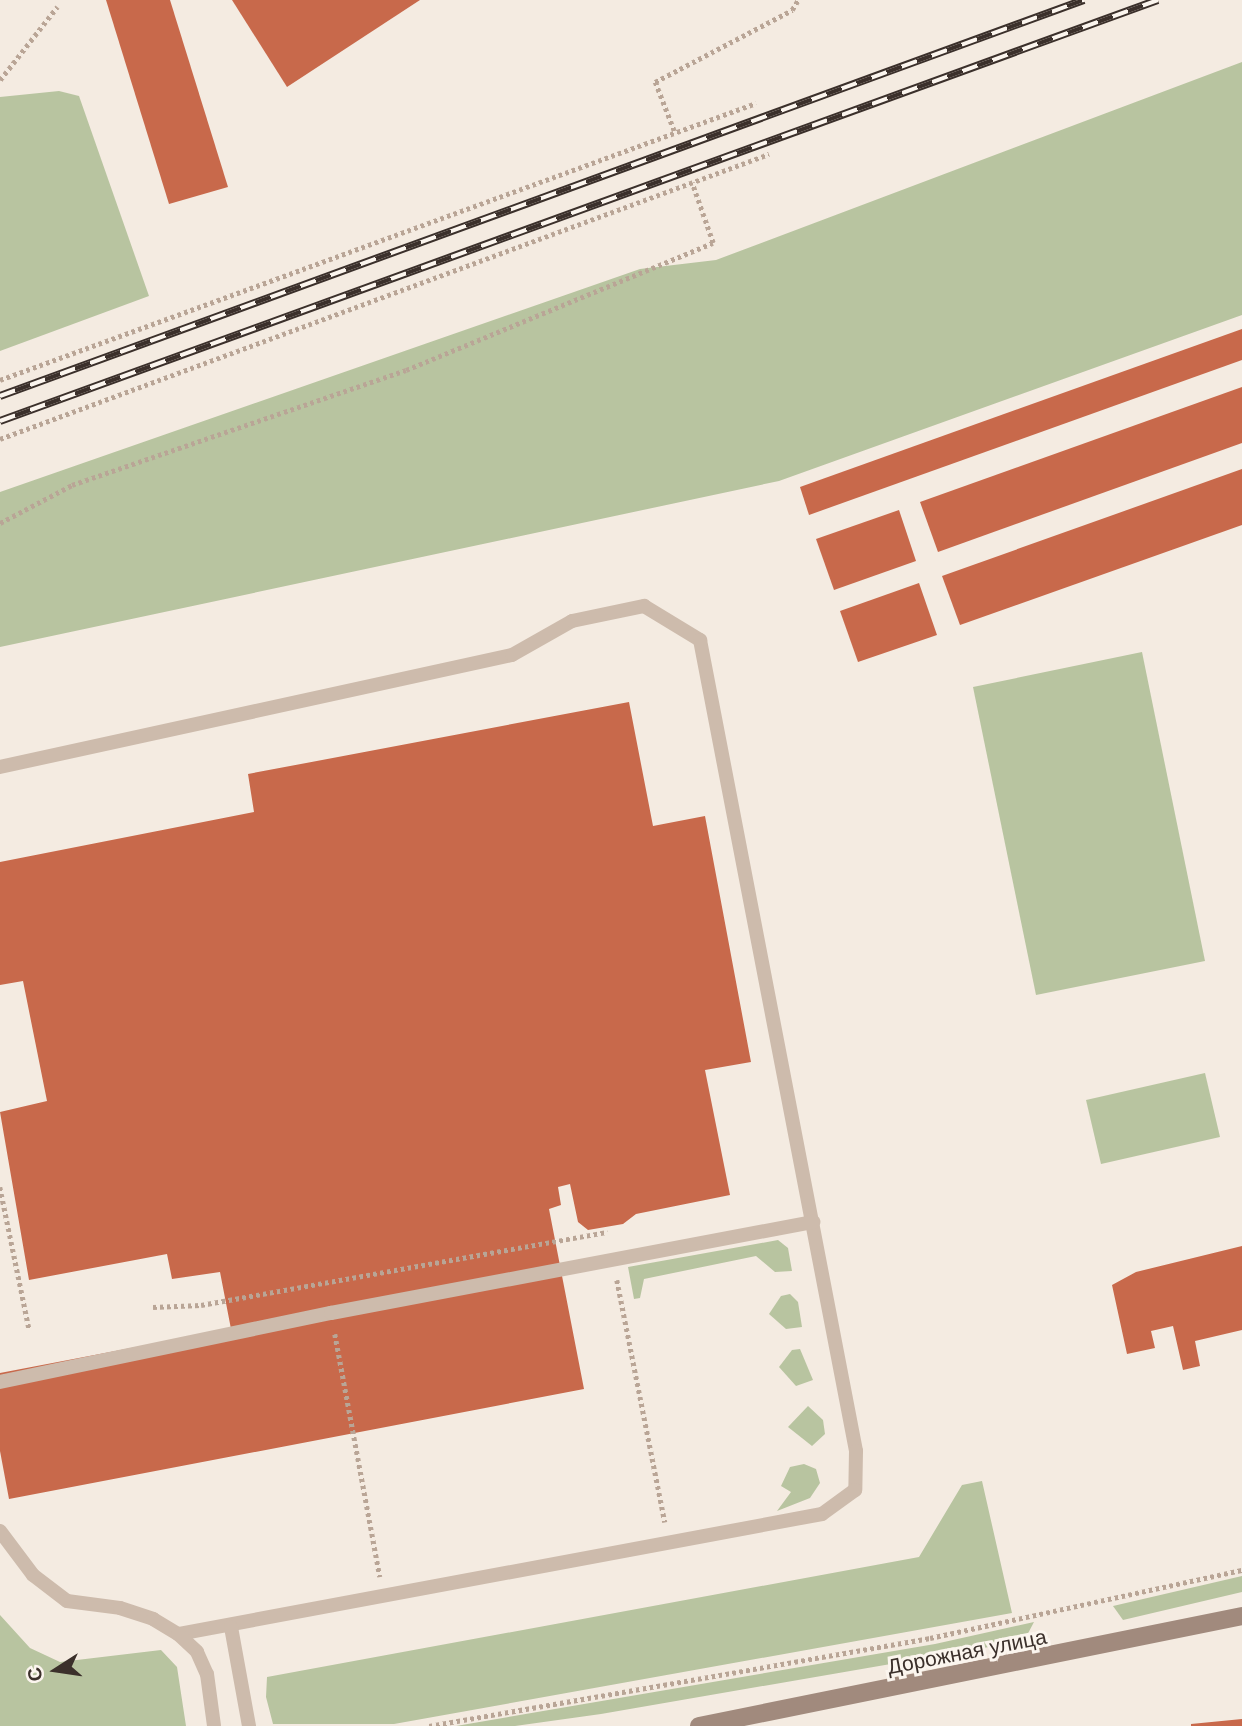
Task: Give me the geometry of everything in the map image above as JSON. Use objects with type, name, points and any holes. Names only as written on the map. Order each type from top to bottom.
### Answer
[{"type":"main road","name":"Дорожная улица","points":[[699,1726],[1242,1616]]},
{"type":"lane","points":[[0,767],[512,655],[572,621],[644,606],[700,640],[856,1451],[855,1490],[822,1514],[231,1627],[178,1634]]},
{"type":"lane","points":[[0,1382],[331,1313],[814,1222]]},
{"type":"lane","points":[[0,1531],[33,1575],[67,1601],[120,1608],[153,1619],[178,1634],[197,1652],[207,1674],[214,1726]]},
{"type":"lane","points":[[231,1627],[248,1726]]},
{"type":"path","points":[[674,131],[655,82],[792,10],[798,0]]},
{"type":"path","points":[[0,80],[57,7]]},
{"type":"path","points":[[0,380],[756,103]]},
{"type":"path","points":[[0,439],[769,154]]},
{"type":"path","points":[[0,523],[72,485],[407,370],[713,243],[692,183]]},
{"type":"path","points":[[0,1187],[29,1328]]},
{"type":"path","points":[[153,1307],[201,1305],[607,1230],[669,1544]]},
{"type":"path","points":[[326,1282],[384,1598]]},
{"type":"path","points":[[429,1726],[930,1638],[1242,1570]]},
{"type":"green space","points":[[1242,62],[1242,315],[779,481],[0,647],[0,492],[640,269],[716,260]]},
{"type":"green space","points":[[59,91],[79,96],[149,296],[0,351],[0,97]]},
{"type":"green space","points":[[1142,652],[1205,961],[1036,995],[973,687]]},
{"type":"green space","points":[[1205,1073],[1220,1137],[1101,1164],[1086,1100]]},
{"type":"green space","points":[[778,1240],[788,1248],[792,1271],[775,1272],[756,1256],[644,1279],[640,1298],[634,1299],[628,1267]]},
{"type":"green space","points":[[790,1294],[798,1302],[802,1327],[786,1329],[769,1314],[781,1296]]},
{"type":"green space","points":[[800,1349],[813,1380],[796,1386],[779,1367],[792,1350]]},
{"type":"green space","points":[[808,1406],[823,1420],[825,1434],[812,1446],[788,1427]]},
{"type":"green space","points":[[804,1464],[816,1469],[820,1483],[810,1498],[777,1511],[791,1492],[781,1486],[790,1467]]},
{"type":"green space","points":[[982,1481],[1012,1613],[394,1724],[273,1724],[266,1697],[267,1677],[919,1557],[962,1485]]},
{"type":"green space","points":[[1242,1576],[1242,1592],[1123,1620],[1113,1606]]},
{"type":"green space","points":[[0,1615],[30,1648],[60,1662],[161,1650],[177,1667],[186,1726],[0,1726]]},
{"type":"green space","points":[[1034,1622],[1024,1641],[601,1714],[515,1726],[456,1726],[935,1644]]},
{"type":"building","points":[[106,0],[170,0],[228,187],[169,204]]},
{"type":"building","points":[[232,0],[420,0],[287,87]]},
{"type":"building","points":[[1242,329],[1242,360],[809,515],[800,487]]},
{"type":"building","points":[[1242,387],[1242,443],[938,552],[920,502]]},
{"type":"building","points":[[1242,469],[1242,525],[960,625],[942,576]]},
{"type":"building","points":[[899,510],[916,561],[834,590],[816,539]]},
{"type":"building","points":[[919,583],[937,635],[858,662],[840,611]]},
{"type":"building","points":[[629,702],[653,826],[705,816],[751,1062],[705,1070],[730,1195],[636,1214],[623,1224],[588,1230],[578,1222],[570,1184],[558,1187],[561,1205],[549,1209],[584,1389],[9,1499],[0,1451],[0,1373],[231,1329],[220,1272],[172,1279],[167,1254],[29,1280],[0,1112],[47,1101],[23,981],[0,985],[0,862],[254,812],[248,774]]},
{"type":"building","points":[[1242,1246],[1242,1330],[1195,1341],[1200,1366],[1183,1370],[1173,1326],[1151,1331],[1155,1348],[1127,1354],[1112,1285],[1136,1272]]},
{"type":"building","points":[[1242,1719],[1242,1726],[1191,1726],[1191,1724]]},
{"type":"railway","points":[[0,396],[1084,0]]},
{"type":"railway","points":[[0,421],[1158,0]]}]
